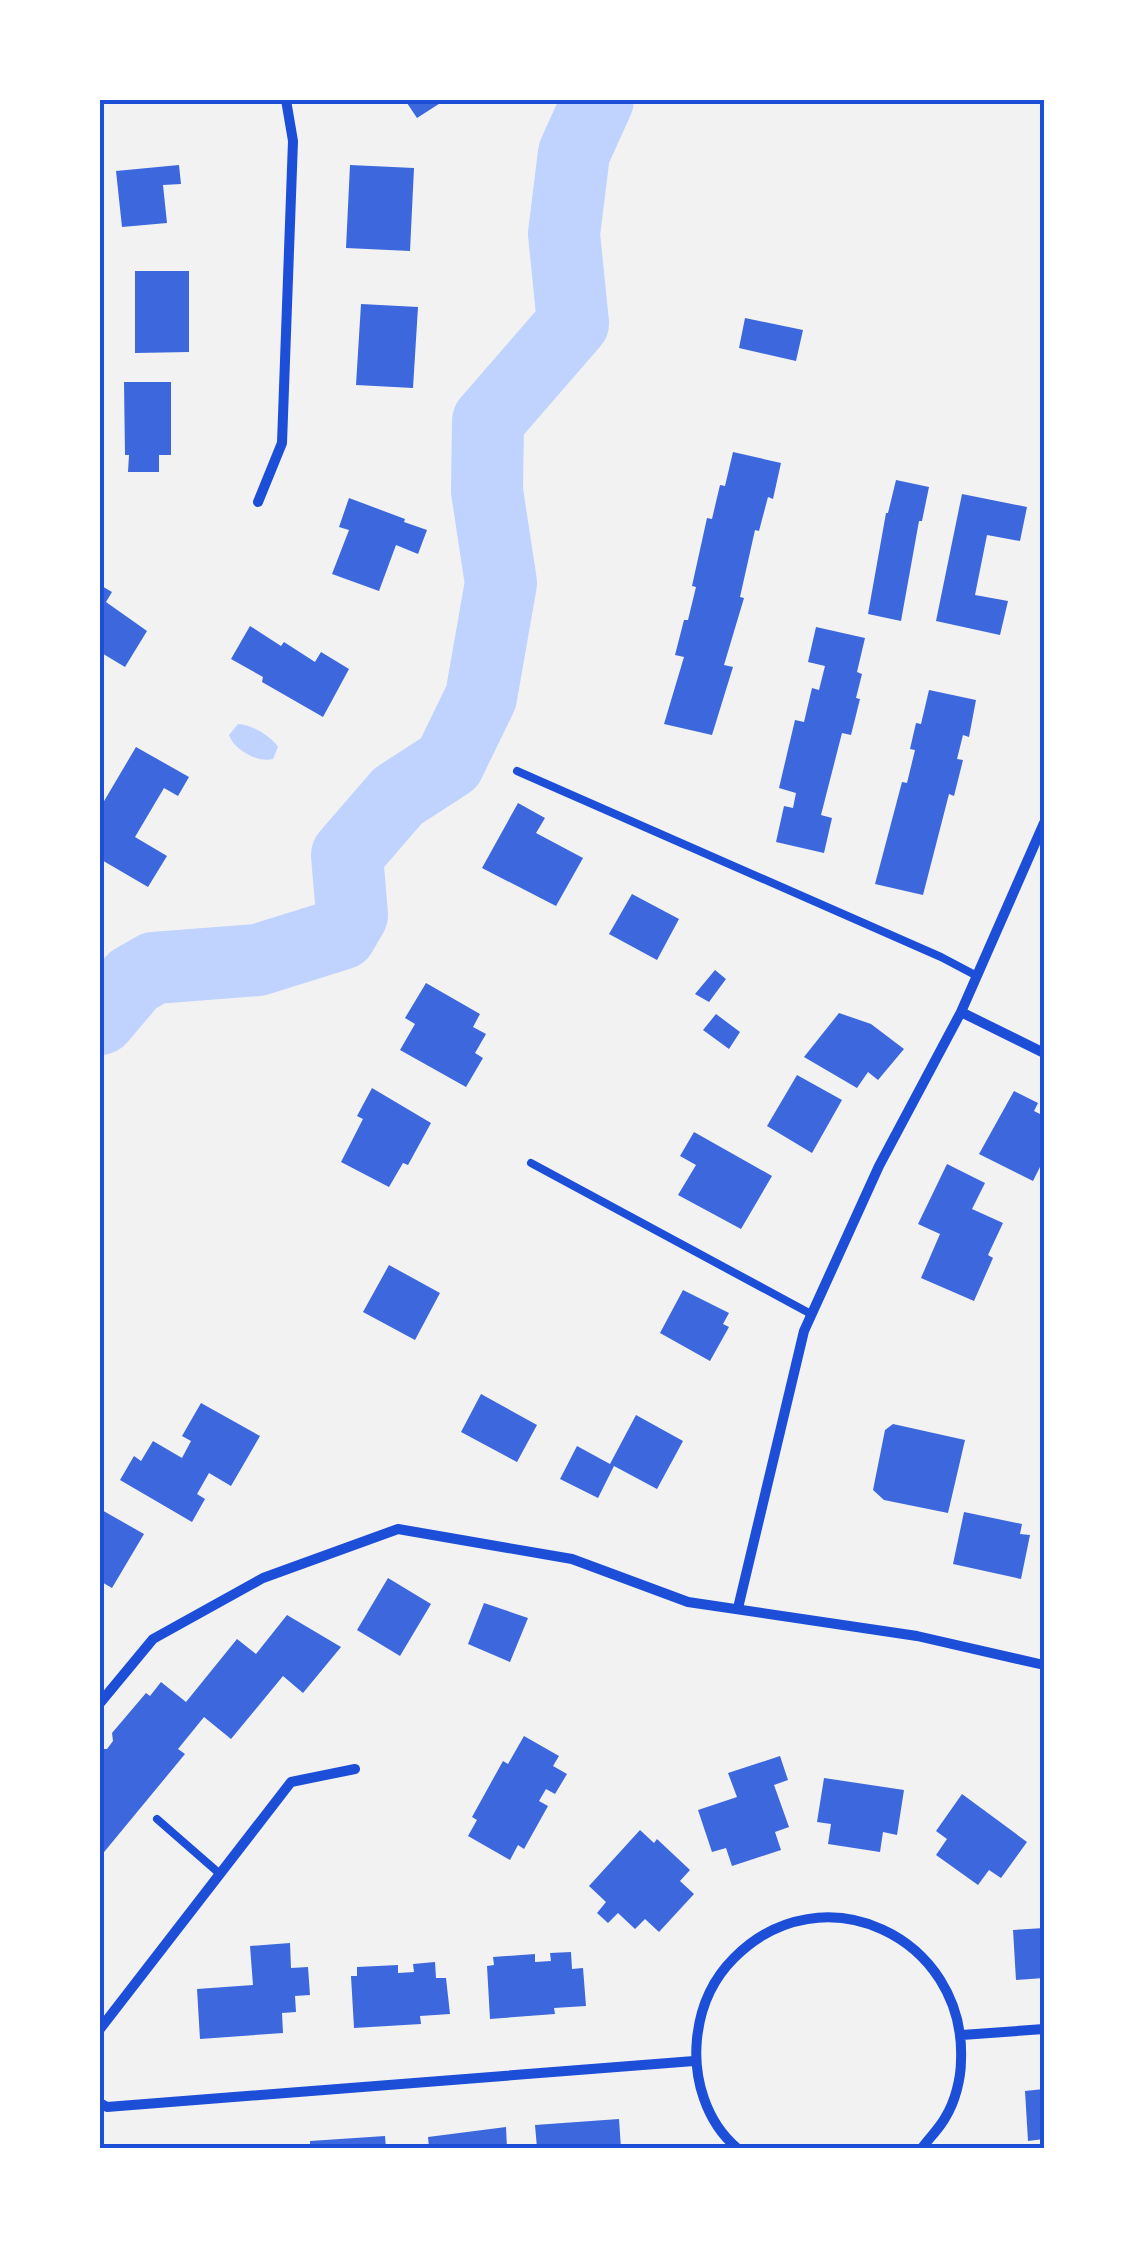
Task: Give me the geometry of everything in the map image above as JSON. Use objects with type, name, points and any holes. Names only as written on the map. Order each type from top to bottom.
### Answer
[{"type":"street","points":[[258,502],[282,443],[293,141],[286,100]]},
{"type":"street","points":[[738,1608],[804,1331],[879,1166],[961,1012],[1044,823]]},
{"type":"street","points":[[961,1012],[1044,1053]]},
{"type":"street","points":[[100,1703],[153,1639],[263,1578],[398,1530],[572,1559],[688,1602],[917,1636],[1044,1665]]},
{"type":"street","points":[[100,2029],[291,1782],[355,1769]]},
{"type":"street","points":[[737,2148],[726,2139],[704,2102],[694,2061],[699,2015],[719,1973],[752,1940],[793,1921],[839,1917],[883,1928],[896,1936],[921,1954],[948,1990],[962,2035],[961,2078],[946,2118],[922,2148]]},
{"type":"street","points":[[962,2035],[1044,2030]]},
{"type":"street","points":[[100,2102],[106,2107],[694,2061]]},
{"type":"lane","points":[[517,771],[941,957],[976,976]]},
{"type":"lane","points":[[531,1163],[812,1314]]},
{"type":"lane","points":[[157,1819],[220,1874]]},
{"type":"water","points":[[238,724],[254,728],[275,743],[278,747],[273,759],[254,757],[236,746],[229,735]]},
{"type":"building","points":[[405,100],[445,100],[417,118]]},
{"type":"building","points":[[179,165],[181,184],[163,185],[167,223],[122,227],[116,171]]},
{"type":"building","points":[[350,165],[414,168],[410,251],[346,248]]},
{"type":"building","points":[[135,271],[189,271],[189,352],[135,353]]},
{"type":"building","points":[[361,304],[418,307],[413,388],[356,385]]},
{"type":"building","points":[[745,318],[803,330],[796,361],[739,348]]},
{"type":"building","points":[[124,382],[171,382],[171,455],[159,455],[159,472],[128,472]]},
{"type":"building","points":[[733,452],[781,463],[773,499],[768,497],[759,531],[755,530],[740,597],[744,598],[724,665],[733,667],[712,735],[664,724],[684,657],[675,655],[696,587],[692,586],[707,518],[712,519],[720,485],[725,486]]},
{"type":"building","points":[[896,480],[929,487],[901,621],[868,614],[886,513]]},
{"type":"building","points":[[962,494],[1027,507],[1020,541],[987,535],[975,595],[1008,601],[1000,635],[936,621]]},
{"type":"building","points":[[349,498],[427,530],[418,554],[396,545],[379,591],[332,574],[349,530],[339,527]]},
{"type":"building","points":[[100,585],[112,592],[106,602],[147,631],[125,667],[100,652]]},
{"type":"building","points":[[250,626],[315,662],[321,652],[349,669],[323,717],[231,659]]},
{"type":"building","points":[[816,627],[865,638],[857,672],[862,674],[856,698],[860,699],[851,735],[842,733],[821,815],[832,818],[824,853],[776,842],[784,806],[793,808],[796,793],[779,788],[795,720],[804,722],[812,688],[819,690],[825,666],[808,662]]},
{"type":"building","points":[[929,690],[976,700],[969,737],[963,735],[957,759],[963,760],[954,796],[949,794],[923,895],[875,884],[902,782],[907,783],[915,750],[910,749],[916,723],[921,724]]},
{"type":"building","points":[[136,747],[189,777],[178,796],[164,788],[135,837],[167,856],[148,887],[100,859],[100,808]]},
{"type":"building","points":[[518,803],[545,818],[536,833],[583,858],[556,906],[482,868]]},
{"type":"building","points":[[632,894],[679,919],[657,960],[609,934]]},
{"type":"building","points":[[715,970],[726,979],[709,1002],[695,994]]},
{"type":"building","points":[[426,983],[480,1014],[473,1027],[486,1034],[475,1053],[483,1058],[466,1087],[400,1050],[415,1024],[405,1018]]},
{"type":"building","points":[[839,1013],[871,1024],[904,1049],[878,1080],[868,1072],[857,1088],[804,1057]]},
{"type":"building","points":[[716,1014],[740,1032],[729,1049],[703,1030]]},
{"type":"building","points":[[797,1075],[842,1100],[812,1153],[767,1126]]},
{"type":"building","points":[[372,1088],[431,1123],[408,1165],[403,1163],[389,1187],[341,1162],[363,1119],[357,1116]]},
{"type":"building","points":[[1014,1091],[1038,1103],[1034,1111],[1044,1116],[1044,1159],[1033,1181],[979,1154]]},
{"type":"building","points":[[694,1132],[772,1176],[741,1229],[678,1195],[696,1165],[680,1156]]},
{"type":"building","points":[[947,1164],[985,1183],[972,1209],[1003,1223],[974,1301],[921,1278],[940,1234],[918,1224]]},
{"type":"building","points":[[389,1265],[440,1293],[415,1340],[363,1312]]},
{"type":"building","points":[[683,1290],[729,1313],[723,1324],[729,1327],[710,1361],[660,1333]]},
{"type":"building","points":[[481,1394],[537,1425],[517,1462],[461,1432]]},
{"type":"building","points":[[201,1403],[260,1436],[231,1486],[209,1473],[197,1494],[205,1499],[192,1522],[120,1480],[134,1456],[141,1461],[153,1441],[182,1458],[191,1441],[182,1436]]},
{"type":"building","points":[[636,1415],[683,1441],[657,1489],[614,1466],[598,1498],[560,1479],[577,1446],[610,1464]]},
{"type":"building","points":[[893,1424],[965,1440],[948,1513],[884,1500],[873,1490],[885,1430]]},
{"type":"building","points":[[100,1509],[144,1534],[112,1588],[100,1581]]},
{"type":"building","points":[[964,1512],[1022,1524],[1020,1534],[1030,1535],[1021,1579],[953,1564]]},
{"type":"building","points":[[388,1578],[431,1604],[400,1656],[357,1630]]},
{"type":"building","points":[[484,1603],[528,1618],[510,1662],[468,1644]]},
{"type":"building","points":[[287,1615],[341,1647],[303,1693],[283,1676],[231,1739],[204,1717],[178,1749],[185,1754],[100,1857],[100,1749],[107,1749],[113,1741],[112,1733],[146,1693],[150,1696],[161,1682],[186,1702],[237,1639],[256,1654]]},
{"type":"building","points":[[524,1736],[559,1756],[553,1766],[567,1774],[555,1794],[546,1789],[539,1801],[548,1806],[524,1849],[518,1845],[510,1860],[468,1836],[477,1820],[472,1817],[503,1761],[508,1764]]},
{"type":"building","points":[[780,1756],[788,1780],[774,1785],[789,1827],[775,1832],[781,1850],[732,1866],[726,1848],[712,1852],[698,1810],[737,1797],[728,1773]]},
{"type":"building","points":[[824,1778],[904,1790],[897,1835],[883,1832],[880,1852],[828,1844],[831,1824],[817,1822]]},
{"type":"building","points":[[962,1794],[1027,1842],[1001,1878],[989,1870],[978,1885],[936,1855],[947,1839],[936,1831]]},
{"type":"building","points":[[640,1830],[654,1843],[657,1839],[690,1870],[680,1881],[694,1894],[659,1932],[645,1919],[635,1929],[618,1913],[608,1923],[597,1913],[606,1902],[589,1886]]},
{"type":"building","points":[[1044,1928],[1044,1978],[1016,1980],[1013,1930]]},
{"type":"building","points":[[290,1943],[291,1968],[308,1967],[310,1995],[295,1996],[296,2012],[282,2013],[283,2033],[200,2039],[197,1989],[253,1985],[250,1946]]},
{"type":"building","points":[[571,1952],[572,1969],[583,1968],[586,2006],[554,2008],[555,2014],[490,2019],[487,1966],[494,1965],[493,1957],[535,1954],[535,1962],[551,1961],[550,1953]]},
{"type":"building","points":[[435,1962],[436,1978],[446,1978],[450,2014],[420,2016],[421,2024],[354,2028],[351,1976],[357,1976],[357,1967],[398,1965],[398,1973],[414,1972],[413,1964]]},
{"type":"building","points":[[1044,2089],[1044,2139],[1028,2141],[1025,2091]]},
{"type":"building","points":[[619,2119],[621,2148],[537,2148],[535,2125]]},
{"type":"building","points":[[506,2127],[507,2148],[429,2148],[428,2137]]},
{"type":"building","points":[[385,2136],[386,2148],[310,2148],[310,2141]]},
{"type":"waterway","points":[[100,1019],[133,980],[154,968],[258,960],[341,934],[352,915],[347,855],[398,796],[449,763],[481,697],[501,583],[487,491],[488,421],[573,323],[564,234],[574,153],[598,100]]}]
